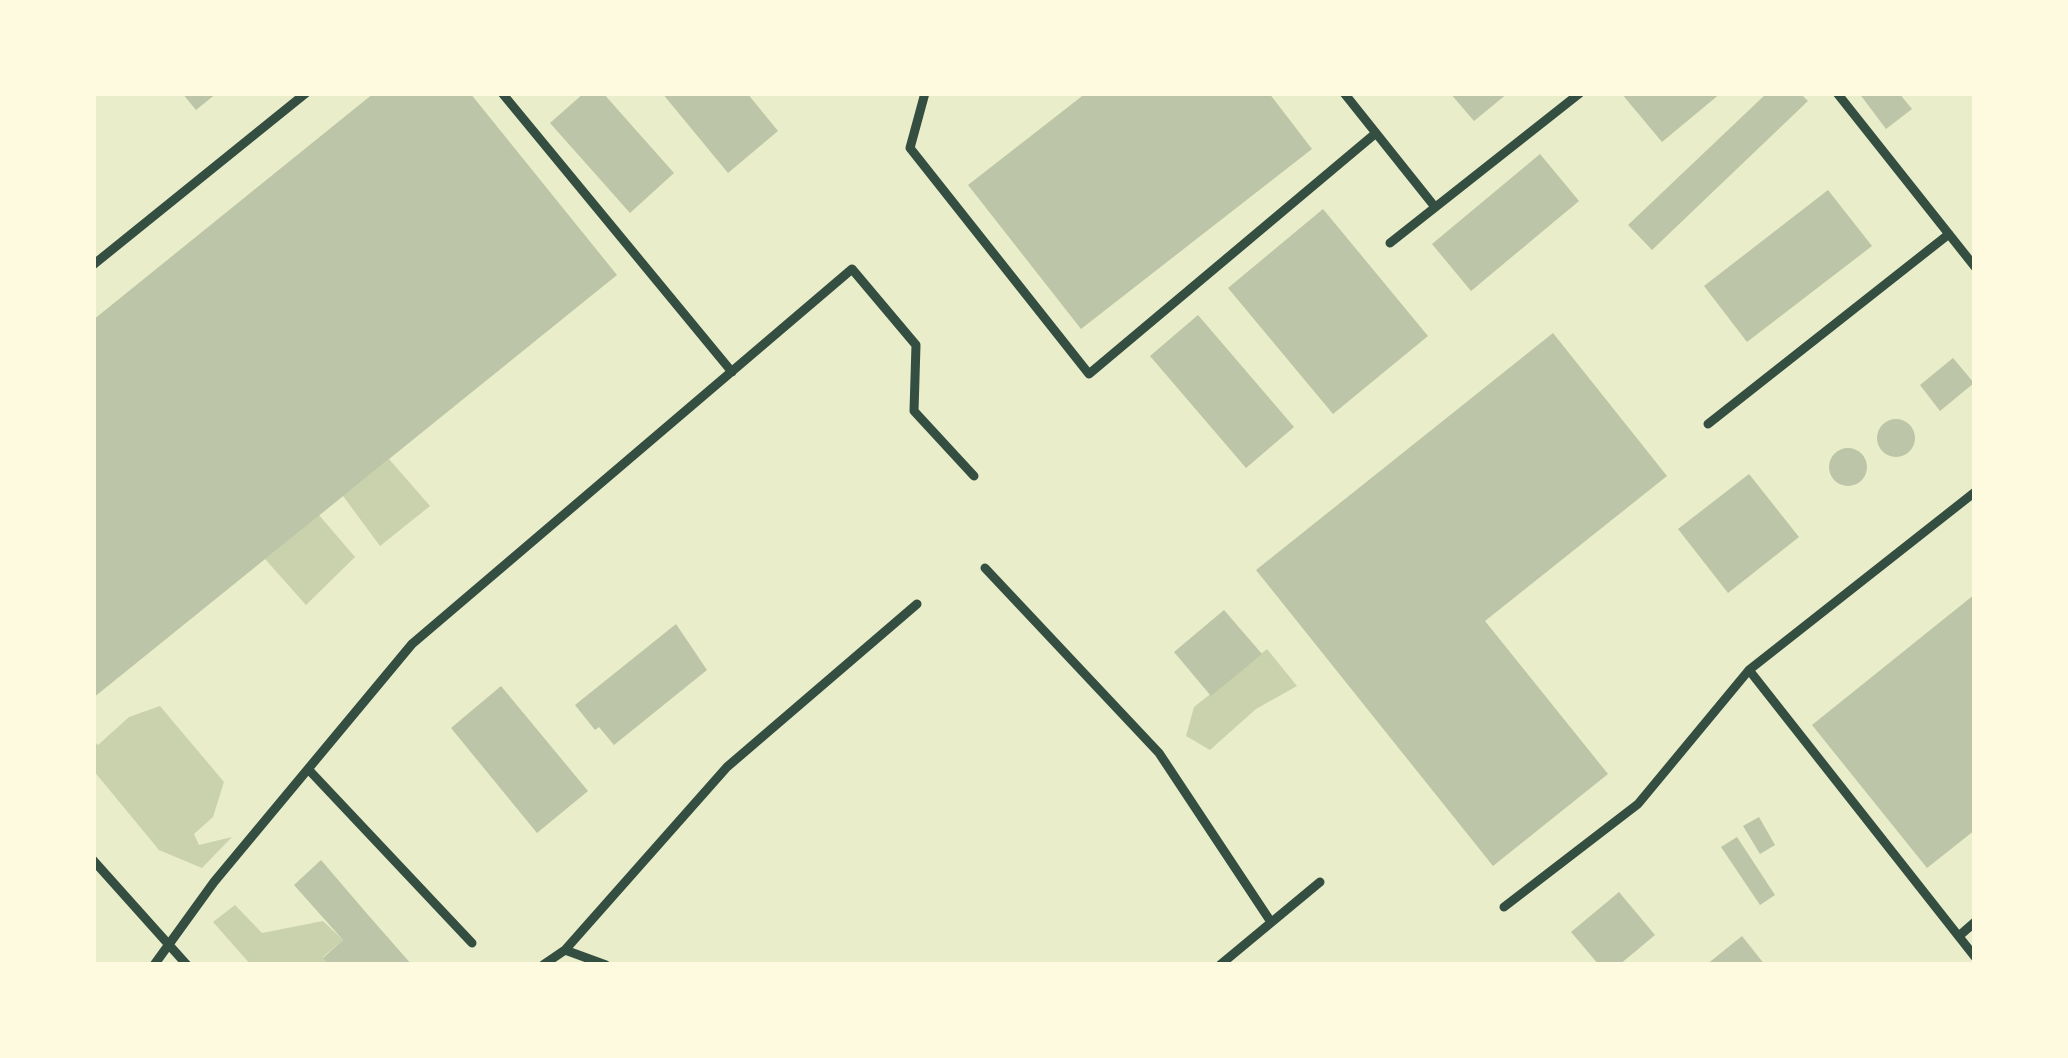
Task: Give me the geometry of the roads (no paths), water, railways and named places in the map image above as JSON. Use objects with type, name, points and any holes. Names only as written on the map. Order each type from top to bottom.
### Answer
[{"type":"lane","points":[[93,266],[306,93]]},
{"type":"lane","points":[[502,93],[732,372]]},
{"type":"lane","points":[[925,93],[910,148],[1089,374],[1376,133]]},
{"type":"lane","points":[[1344,93],[1436,207]]},
{"type":"lane","points":[[1390,243],[1580,93]]},
{"type":"lane","points":[[1837,93],[1975,268]]},
{"type":"lane","points":[[1708,424],[1949,234]]},
{"type":"lane","points":[[154,965],[214,882],[412,644],[852,269],[916,345],[914,411],[974,476]]},
{"type":"lane","points":[[1504,907],[1638,804],[1749,670],[1975,492]]},
{"type":"lane","points":[[985,568],[1159,752],[1271,922]]},
{"type":"lane","points":[[543,965],[565,950],[727,767],[917,604]]},
{"type":"lane","points":[[1749,670],[1975,957]]},
{"type":"lane","points":[[308,769],[472,943]]},
{"type":"lane","points":[[93,860],[187,965]]},
{"type":"lane","points":[[1220,965],[1320,882]]},
{"type":"lane","points":[[1959,936],[1975,922]]},
{"type":"lane","points":[[565,950],[606,965]]}]
